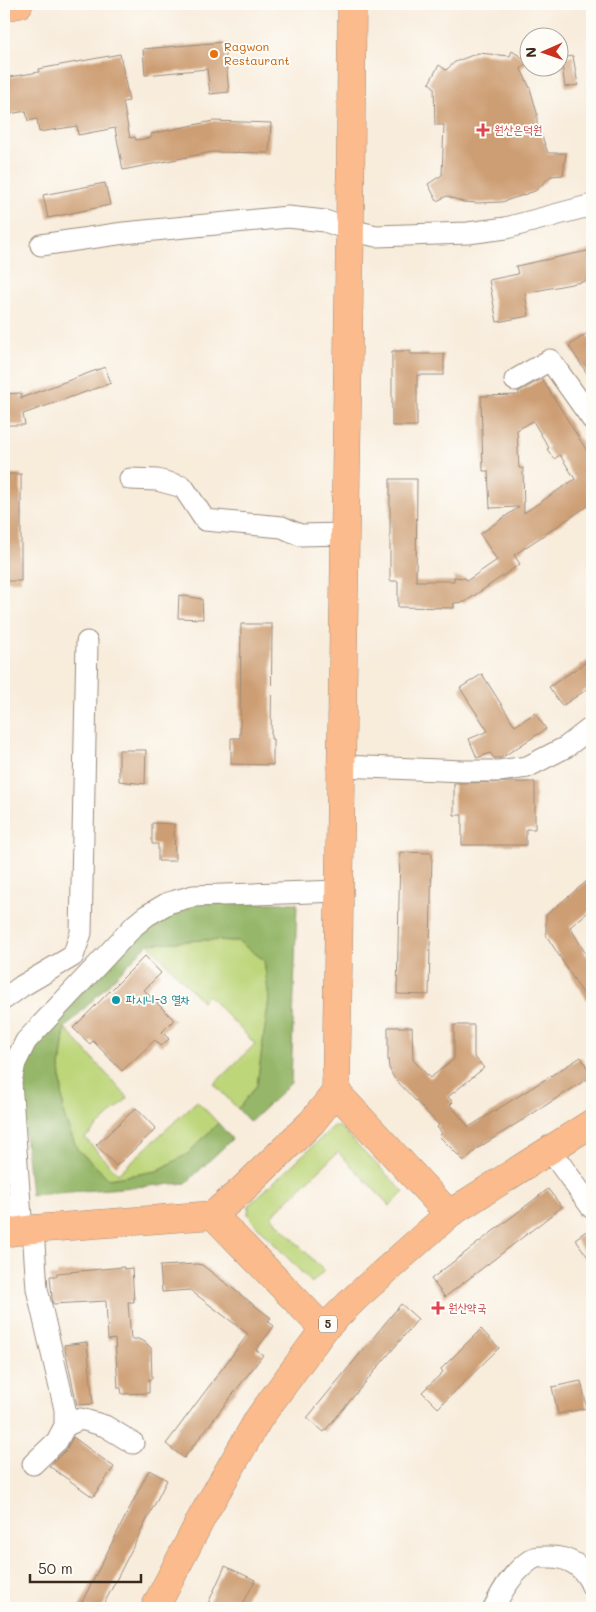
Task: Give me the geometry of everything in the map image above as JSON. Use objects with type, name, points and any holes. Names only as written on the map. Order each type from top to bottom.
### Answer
[{"type":"main road","points":[[4,7],[19,4]]},
{"type":"main road","points":[[20,1231],[213,1215],[243,1189],[312,1122],[336,1092],[352,4]]},
{"type":"main road","points":[[336,1092],[449,1214]]},
{"type":"main road","name":"5","points":[[155,1608],[203,1515],[259,1418],[324,1329],[356,1297],[449,1214],[592,1123]]},
{"type":"main road","points":[[213,1215],[324,1329]]},
{"type":"street","points":[[42,245],[124,233],[288,218],[325,221],[350,230],[376,236],[468,233],[506,228],[592,205]]},
{"type":"street","points":[[515,380],[550,360],[592,419]]},
{"type":"street","points":[[130,479],[157,480],[183,487],[205,520],[282,527],[300,535],[345,534]]},
{"type":"street","points":[[4,999],[22,986],[73,956],[81,933],[87,642]]},
{"type":"street","points":[[342,766],[463,771],[499,771],[527,767],[566,747],[592,727]]},
{"type":"street","points":[[33,1464],[57,1441],[65,1426],[65,1409],[37,1289],[20,1231],[11,1082],[15,1062],[26,1041],[135,925],[168,902],[193,896],[340,891]]},
{"type":"street","points":[[550,1150],[592,1208]]},
{"type":"street","points":[[65,1426],[82,1419],[105,1426],[133,1443]]},
{"type":"street","points":[[494,1608],[499,1596],[517,1571],[534,1557],[555,1556],[573,1561],[589,1578],[592,1586]]},
{"type":"green space","points":[[196,903],[297,903],[291,1083],[250,1122],[238,1109],[257,1085],[269,999],[264,960],[238,941],[202,940],[148,944],[65,1028],[60,1066],[64,1116],[77,1149],[109,1179],[157,1171],[189,1153],[218,1123],[232,1139],[186,1183],[31,1195],[20,1082],[31,1045],[147,922]]},
{"type":"green space","points":[[202,940],[238,941],[264,960],[269,999],[257,1085],[238,1109],[214,1084],[255,1044],[208,995],[202,1001],[148,944]]},
{"type":"green space","points":[[65,1028],[128,1098],[85,1138],[118,1174],[197,1101],[218,1123],[189,1153],[157,1171],[109,1179],[77,1149],[64,1116],[60,1066]]},
{"type":"green space","points":[[334,1126],[340,1127],[404,1192],[390,1206],[338,1152],[271,1216],[324,1271],[312,1283],[254,1223],[248,1214],[249,1205]]},
{"type":"building","points":[[224,42],[229,92],[210,94],[207,69],[145,75],[143,49]]},
{"type":"building","points":[[512,51],[518,55],[518,78],[525,78],[530,88],[537,113],[537,123],[548,153],[566,153],[563,175],[551,176],[535,191],[502,202],[463,202],[447,196],[437,201],[428,184],[442,175],[444,125],[435,125],[434,87],[429,83],[439,65],[446,70],[455,62],[478,53],[510,56]]},
{"type":"building","points":[[120,54],[129,101],[123,102],[130,138],[135,137],[136,140],[151,138],[151,134],[213,121],[271,123],[269,153],[212,152],[123,170],[115,128],[78,135],[77,126],[39,132],[37,119],[28,121],[26,111],[4,115],[4,78],[39,72],[39,69]]},
{"type":"building","points":[[573,56],[578,85],[565,87],[564,78],[568,78],[568,57]]},
{"type":"building","points":[[105,183],[110,205],[48,218],[43,195]]},
{"type":"building","points":[[592,250],[592,280],[525,293],[529,316],[497,322],[489,280],[518,274],[516,266]]},
{"type":"building","points":[[587,333],[592,341],[592,381],[569,346]]},
{"type":"building","points":[[392,351],[410,351],[410,354],[444,354],[444,375],[417,375],[417,426],[392,426]]},
{"type":"building","points":[[105,367],[111,383],[23,414],[25,425],[4,425],[4,394],[21,393],[21,398]]},
{"type":"building","points":[[542,379],[592,459],[592,503],[514,555],[520,564],[465,602],[454,603],[454,608],[398,607],[398,581],[390,581],[390,479],[417,479],[416,581],[454,581],[454,577],[468,580],[497,560],[480,534],[519,507],[490,508],[488,471],[483,471],[481,396],[520,395],[518,392]],"holes":[[[533,421],[549,448],[547,449],[554,459],[560,455],[575,479],[524,513],[523,468],[519,468],[517,430]]]},
{"type":"building","points":[[4,474],[21,474],[21,581],[4,581]]},
{"type":"building","points":[[179,595],[202,599],[203,619],[178,618]]},
{"type":"building","points":[[241,624],[272,624],[271,739],[273,739],[273,765],[231,764],[231,738],[240,738]]},
{"type":"building","points":[[592,658],[592,686],[562,706],[549,687]]},
{"type":"building","points":[[482,674],[515,726],[535,713],[546,729],[501,758],[494,758],[490,753],[477,758],[469,739],[488,731],[460,688]]},
{"type":"building","points":[[119,750],[146,750],[145,784],[119,781]]},
{"type":"building","points":[[535,782],[535,829],[526,829],[526,845],[462,845],[462,815],[454,815],[454,783]]},
{"type":"building","points":[[152,823],[174,824],[175,861],[158,861],[158,844],[152,844]]},
{"type":"building","points":[[400,852],[432,853],[429,995],[397,994]]},
{"type":"building","points":[[592,877],[592,909],[570,927],[587,956],[592,953],[592,1008],[546,935],[546,915]]},
{"type":"building","points":[[145,956],[161,973],[144,990],[174,1020],[162,1032],[169,1039],[161,1046],[155,1040],[122,1071],[93,1041],[90,1044],[73,1028]]},
{"type":"building","points":[[454,1025],[474,1025],[474,1056],[484,1068],[448,1097],[453,1102],[450,1105],[469,1127],[581,1057],[592,1076],[478,1148],[464,1161],[439,1136],[442,1133],[437,1127],[439,1125],[394,1078],[389,1068],[388,1058],[388,1027],[412,1027],[413,1060],[430,1078],[454,1059]]},
{"type":"building","points":[[136,1108],[156,1129],[116,1166],[96,1145]]},
{"type":"building","points":[[548,1189],[562,1207],[445,1297],[431,1279]]},
{"type":"building","points":[[592,1227],[592,1263],[575,1239]]},
{"type":"building","points":[[202,1265],[271,1318],[268,1321],[274,1326],[256,1350],[263,1355],[184,1458],[166,1444],[248,1334],[190,1290],[162,1292],[160,1266]]},
{"type":"building","points":[[124,1267],[124,1269],[132,1268],[134,1302],[128,1302],[131,1339],[145,1342],[151,1348],[152,1379],[149,1379],[149,1393],[122,1394],[121,1388],[118,1388],[115,1339],[108,1340],[106,1301],[53,1304],[50,1276],[57,1276],[57,1273]]},
{"type":"building","points":[[401,1304],[418,1319],[324,1432],[307,1418]]},
{"type":"building","points":[[481,1329],[499,1348],[438,1408],[422,1392],[443,1372],[441,1369]]},
{"type":"building","points":[[87,1342],[93,1404],[77,1405],[64,1345]]},
{"type":"building","points":[[581,1381],[587,1408],[558,1414],[552,1387]]},
{"type":"building","points":[[73,1437],[114,1467],[93,1497],[49,1466],[66,1450]]},
{"type":"building","points":[[149,1470],[167,1480],[102,1608],[79,1608]]},
{"type":"building","points":[[225,1566],[255,1580],[241,1608],[206,1608]]},
{"type":"place","name":"Ragwon Restaurant","points":[[214,54]]},
{"type":"place","name":"원산은덕원","points":[[483,130]]},
{"type":"place","name":"파시니-3 열차","points":[[116,1000]]},
{"type":"place","name":"원산약국","points":[[438,1308]]}]
